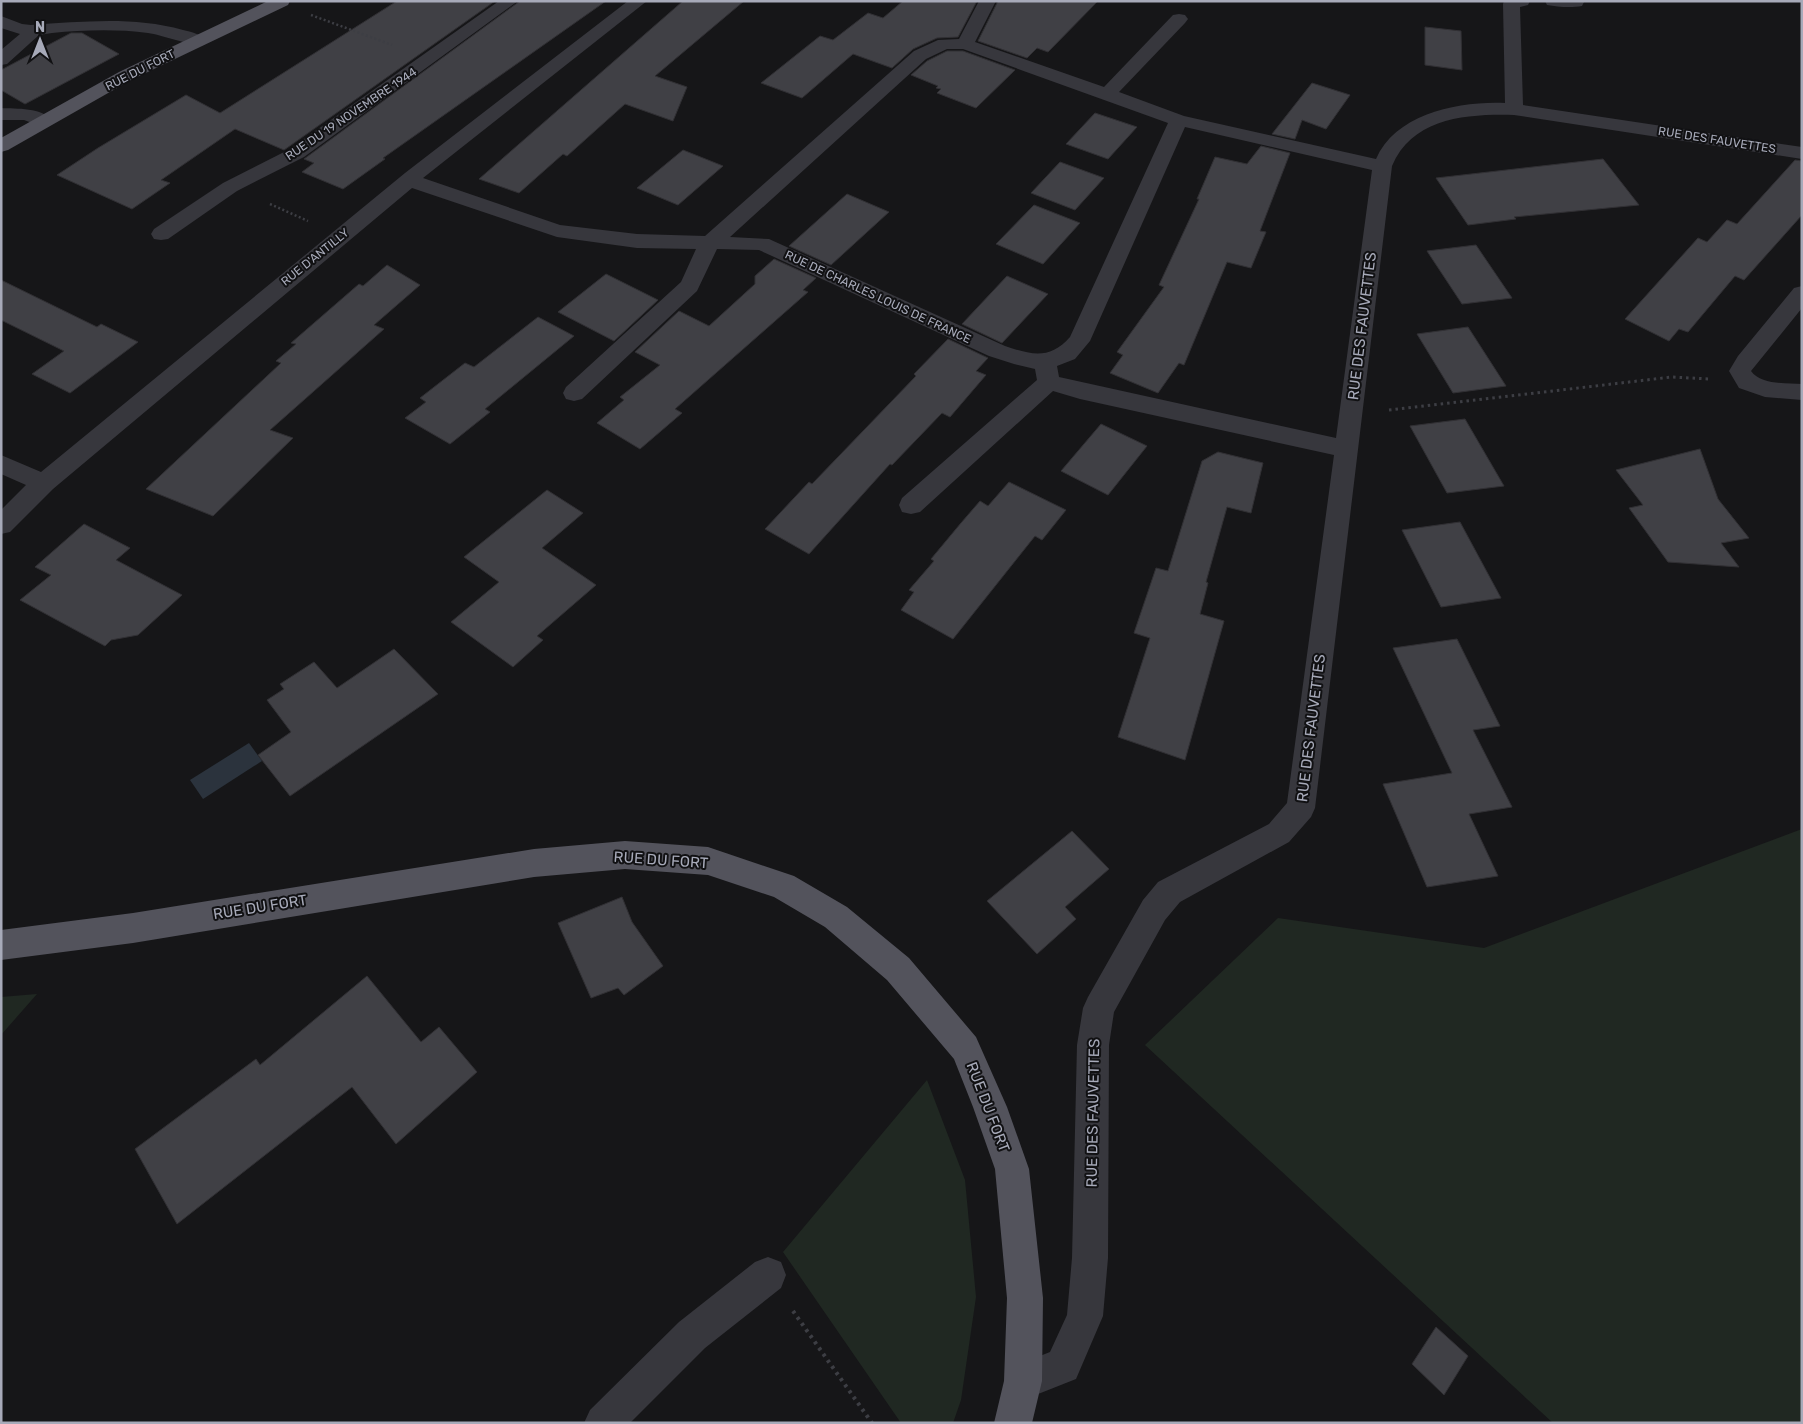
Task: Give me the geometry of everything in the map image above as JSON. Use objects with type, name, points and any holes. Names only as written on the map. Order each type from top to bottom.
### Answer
[{"type":"main road","name":"RUE DU FORT","points":[[1,146],[125,76],[281,2]]},
{"type":"main road","name":"RUE DU FORT","points":[[1,945],[133,928],[534,863],[625,855],[708,862],[783,886],[836,917],[898,969],[966,1048],[1012,1169],[1025,1298],[1022,1381],[1013,1423]]},
{"type":"street","name":"RUE DU 19 NOVEMBRE 1944","points":[[161,234],[230,187],[297,153],[430,60],[510,1]]},
{"type":"street","name":"RUE D'ANTILLY","points":[[1,525],[44,484],[340,235],[530,83],[639,1]]},
{"type":"street","points":[[965,44],[988,1]]},
{"type":"street","points":[[1514,108],[1511,4],[1522,1]]},
{"type":"street","points":[[1553,1],[1576,2]]},
{"type":"street","points":[[1107,94],[1179,19]]},
{"type":"street","points":[[1,21],[15,29],[33,31],[59,28],[148,27],[170,30],[198,41]]},
{"type":"street","points":[[1,60],[33,31]]},
{"type":"street","points":[[574,393],[690,286],[709,244],[920,55],[944,44],[965,44],[1179,120],[1382,166]]},
{"type":"street","name":"RUE DES FAUVETTES","points":[[1022,1381],[1063,1366],[1085,1316],[1090,1258],[1093,1045],[1099,1008],[1154,910],[1169,892],[1279,833],[1301,808],[1382,166],[1385,156],[1402,136],[1431,119],[1472,109],[1514,108],[1802,152]]},
{"type":"street","points":[[1,114],[26,115],[43,121]]},
{"type":"street","name":"RUE DE CHARLES LOUIS DE FRANCE","points":[[911,505],[1079,341],[1179,120]]},
{"type":"street","name":"RUE DE CHARLES LOUIS DE FRANCE","points":[[408,180],[557,231],[637,241],[762,244],[997,352],[1022,360],[1090,393],[1346,449]]},
{"type":"street","points":[[1802,293],[1746,361],[1740,371],[1747,382],[1765,389],[1802,392]]},
{"type":"street","points":[[1,464],[44,484]]},
{"type":"street","points":[[603,1423],[692,1335],[768,1275]]},
{"type":"path","points":[[281,2],[430,60]]},
{"type":"path","points":[[230,187],[340,235]]},
{"type":"path","points":[[1352,404],[1381,411],[1672,377],[1747,382]]},
{"type":"path","points":[[768,1275],[872,1423]]},
{"type":"shaded area","points":[[249,743],[262,761],[203,799],[190,780]]},
{"type":"shaded area","points":[[1802,829],[1802,1423],[1553,1423],[1145,1045],[1278,918],[1484,948]]},
{"type":"shaded area","points":[[37,994],[1,1035],[1,997]]},
{"type":"shaded area","points":[[927,1080],[965,1180],[976,1297],[961,1400],[953,1423],[901,1423],[783,1252]]},
{"type":"building","points":[[397,1],[495,1],[284,150],[235,129],[161,180],[170,183],[132,209],[57,175],[186,95],[220,113]]},
{"type":"building","points":[[520,1],[606,1],[383,158],[385,159],[343,189],[302,172],[314,163],[304,159]]},
{"type":"building","points":[[683,1],[744,1],[655,76],[687,87],[673,121],[625,104],[567,156],[563,154],[519,193],[479,179]]},
{"type":"building","points":[[903,1],[977,1],[958,37],[937,38],[913,49],[892,68],[853,54],[802,98],[761,83],[820,36],[833,40],[868,13],[883,18]]},
{"type":"building","points":[[998,1],[1098,1],[1048,52],[1037,48],[1027,58],[978,41]]},
{"type":"building","points":[[1425,27],[1461,31],[1462,70],[1425,65]]},
{"type":"building","points":[[71,33],[82,33],[119,54],[25,104],[1,90],[1,70]]},
{"type":"building","points":[[947,51],[963,51],[1015,70],[976,108],[937,93],[941,89],[936,88],[938,86],[911,75],[927,61]]},
{"type":"building","points":[[1312,83],[1350,95],[1326,129],[1302,120],[1295,139],[1272,134]]},
{"type":"building","points":[[1095,113],[1137,127],[1108,159],[1066,144]]},
{"type":"building","points":[[1261,146],[1290,153],[1260,231],[1266,232],[1251,268],[1227,262],[1184,365],[1179,363],[1158,393],[1110,373],[1123,355],[1117,352],[1164,287],[1159,285],[1199,199],[1197,199],[1215,157],[1247,164]]},
{"type":"building","points":[[683,150],[723,166],[678,205],[637,188]]},
{"type":"building","points":[[1603,159],[1639,205],[1514,217],[1516,219],[1468,225],[1436,178]]},
{"type":"building","points":[[1795,160],[1802,161],[1802,215],[1744,280],[1735,276],[1688,332],[1679,329],[1669,341],[1625,319],[1698,238],[1707,242],[1727,220],[1737,224]]},
{"type":"building","points":[[1060,162],[1104,178],[1075,210],[1031,193]]},
{"type":"building","points":[[847,194],[889,212],[831,265],[789,246]]},
{"type":"building","points":[[1034,205],[1080,223],[1043,264],[996,244]]},
{"type":"building","points":[[1476,245],[1512,298],[1462,304],[1427,251]]},
{"type":"building","points":[[774,259],[816,278],[803,290],[808,292],[675,409],[682,413],[640,449],[597,423],[624,400],[620,397],[660,365],[635,352],[679,311],[709,326],[755,284],[755,276]]},
{"type":"building","points":[[387,265],[420,285],[374,325],[384,329],[270,430],[293,438],[213,516],[146,489],[281,363],[276,361],[296,344],[291,343],[359,284],[363,286]]},
{"type":"building","points":[[606,274],[658,300],[614,341],[558,312]]},
{"type":"building","points":[[1007,276],[1048,294],[1002,343],[962,324]]},
{"type":"building","points":[[1,280],[97,327],[101,324],[138,342],[70,393],[32,374],[64,351],[1,320]]},
{"type":"building","points":[[538,317],[574,336],[485,409],[490,412],[450,444],[405,418],[426,402],[420,398],[465,363],[474,367]]},
{"type":"building","points":[[1468,327],[1506,386],[1453,393],[1417,334]]},
{"type":"building","points":[[948,339],[988,358],[976,371],[986,375],[950,417],[942,413],[892,465],[890,464],[809,554],[765,529],[809,482],[812,484],[916,376],[914,374]]},
{"type":"building","points":[[1465,419],[1504,486],[1447,493],[1410,426]]},
{"type":"building","points":[[1101,424],[1147,446],[1108,495],[1061,471]]},
{"type":"building","points":[[1700,449],[1718,499],[1749,538],[1721,543],[1739,567],[1668,562],[1629,508],[1643,505],[1616,470]]},
{"type":"building","points":[[1218,452],[1263,463],[1251,513],[1227,507],[1206,582],[1208,583],[1200,614],[1224,621],[1185,760],[1118,737],[1150,638],[1134,633],[1156,568],[1168,571],[1202,461]]},
{"type":"building","points":[[1009,482],[1066,510],[1042,540],[1035,536],[953,639],[901,610],[914,592],[909,590],[934,561],[931,559],[961,523],[980,501],[988,506]]},
{"type":"building","points":[[547,490],[583,513],[542,548],[596,585],[537,636],[543,640],[513,667],[451,622],[499,582],[464,557]]},
{"type":"building","points":[[1460,522],[1501,598],[1441,607],[1402,530]]},
{"type":"building","points":[[84,524],[130,548],[116,560],[182,595],[138,635],[111,640],[105,646],[20,600],[51,575],[35,567]]},
{"type":"building","points":[[1457,639],[1500,726],[1473,730],[1512,807],[1469,814],[1498,876],[1427,887],[1383,784],[1452,773],[1393,648]]},
{"type":"building","points":[[394,649],[438,694],[290,796],[258,755],[291,732],[267,700],[284,689],[280,684],[314,662],[337,688]]},
{"type":"building","points":[[1072,831],[1109,869],[1065,907],[1076,919],[1037,954],[987,901]]},
{"type":"building","points":[[622,897],[632,922],[663,966],[624,995],[618,988],[591,998],[558,923]]},
{"type":"building","points":[[367,976],[421,1042],[439,1027],[477,1072],[396,1144],[352,1087],[177,1224],[135,1149],[256,1059],[260,1065]]},
{"type":"building","points":[[1436,1327],[1468,1356],[1444,1395],[1412,1364]]}]
